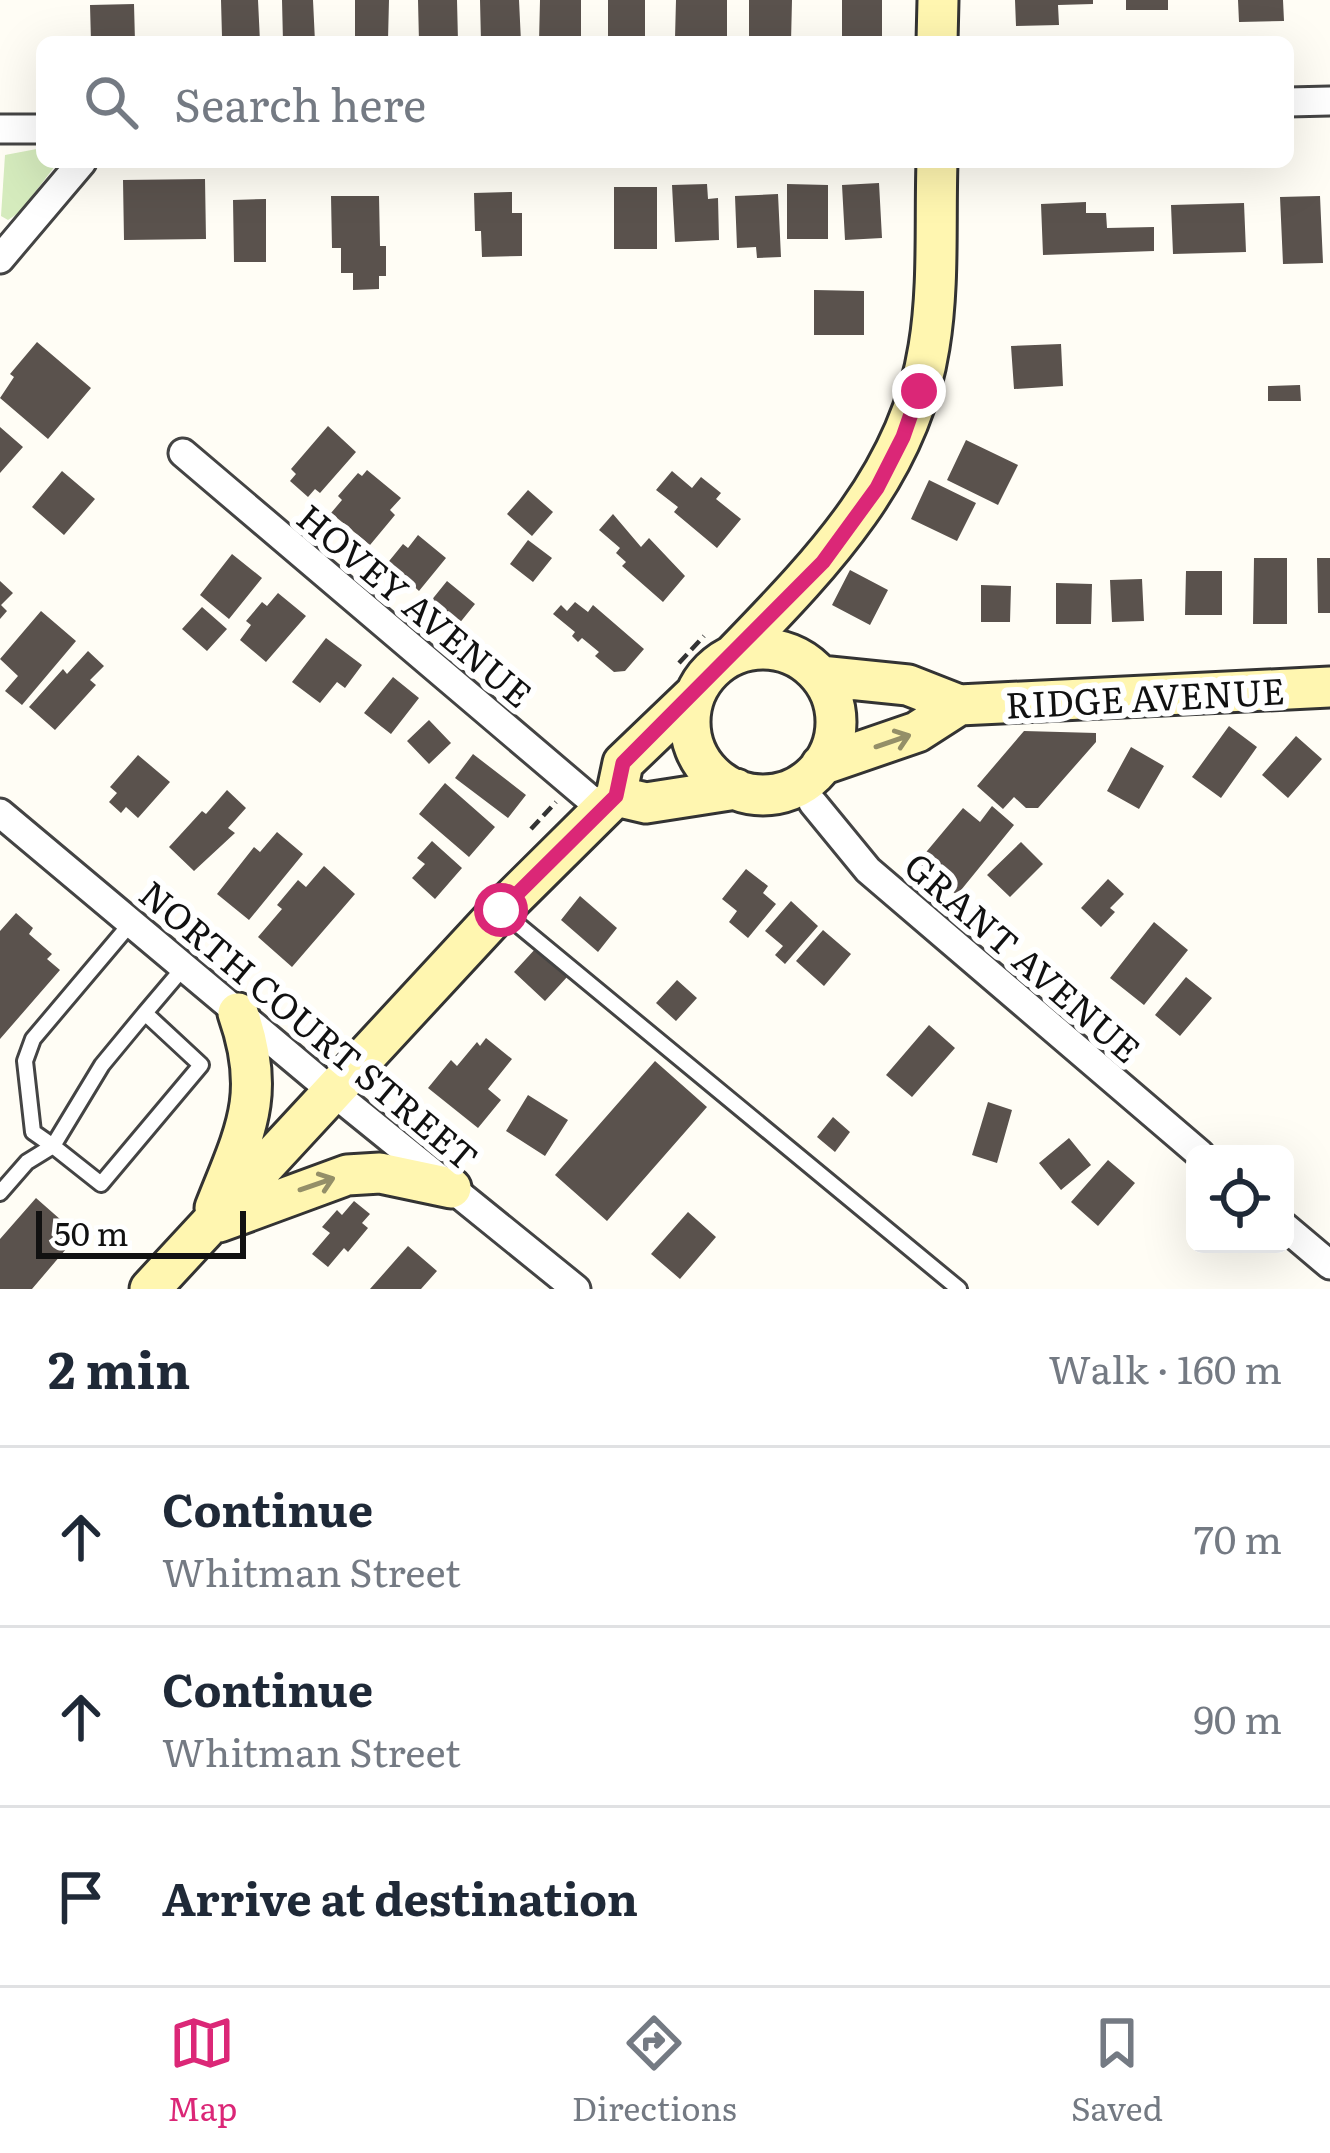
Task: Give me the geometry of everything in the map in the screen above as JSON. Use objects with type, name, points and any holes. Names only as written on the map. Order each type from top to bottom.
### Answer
[{"type":"main road","points":[[938,0],[938,36]]},
{"type":"main road","points":[[164,1281],[208,1226],[501,910],[609,803],[623,763],[680,687],[718,664],[723,641],[823,562],[877,488],[903,437],[929,346],[937,168]]},
{"type":"main road","points":[[680,687],[696,751],[719,781],[754,794],[817,784],[836,730],[835,711],[813,669],[802,630],[823,562]]},
{"type":"main road","points":[[723,641],[771,649],[813,669]]},
{"type":"main road","name":"RIDGE AVENUE","points":[[813,669],[908,685],[959,705],[1330,687]]},
{"type":"main road","name":"RIDGE AVENUE","points":[[817,784],[959,705]]},
{"type":"main road","points":[[609,803],[646,803],[736,790]]},
{"type":"main road","points":[[208,1226],[253,1100],[251,1050],[238,1013]]},
{"type":"main road","points":[[208,1226],[347,1175],[395,1175],[451,1188]]},
{"type":"street","points":[[1294,102],[1330,101]]},
{"type":"street","points":[[0,129],[36,129]]},
{"type":"street","points":[[0,259],[77,168]]},
{"type":"street","name":"HOVEY AVENUE","points":[[183,453],[572,784],[609,803]]},
{"type":"street","name":"GRANT AVENUE","points":[[817,784],[868,870],[1189,1145]]},
{"type":"street","name":"NORTH COURT STREET","points":[[0,813],[334,1094],[576,1289]]},
{"type":"street","points":[[1294,1235],[1330,1265]]},
{"type":"lane","points":[[501,910],[959,1289]]},
{"type":"lane","points":[[131,923],[32,1039],[25,1061],[33,1132],[101,1184],[201,1065],[145,1013]]},
{"type":"lane","points":[[0,1193],[27,1162],[53,1146],[102,1065],[184,968]]},
{"type":"path","points":[[680,687],[723,641]]},
{"type":"path","points":[[527,834],[572,784]]},
{"type":"green space","points":[[36,149],[36,168],[53,168],[20,212],[8,220],[1,216],[5,155]]},
{"type":"building","points":[[221,0],[258,0],[260,36],[222,36]]},
{"type":"building","points":[[282,0],[313,0],[315,36],[283,36]]},
{"type":"building","points":[[355,0],[389,0],[388,36],[355,36]]},
{"type":"building","points":[[418,0],[457,0],[458,36],[419,36]]},
{"type":"building","points":[[480,0],[519,0],[521,36],[481,36]]},
{"type":"building","points":[[540,0],[581,0],[581,36],[539,36]]},
{"type":"building","points":[[608,0],[645,0],[645,36],[608,36]]},
{"type":"building","points":[[676,0],[727,0],[727,36],[675,36]]},
{"type":"building","points":[[749,0],[792,0],[791,36],[749,36]]},
{"type":"building","points":[[842,0],[882,0],[882,36],[842,36]]},
{"type":"building","points":[[1015,0],[1093,0],[1093,4],[1058,5],[1059,25],[1016,26]]},
{"type":"building","points":[[1126,0],[1168,0],[1168,10],[1126,10]]},
{"type":"building","points":[[1238,0],[1283,0],[1284,21],[1239,22]]},
{"type":"building","points":[[134,4],[135,36],[91,36],[90,5]]},
{"type":"building","points":[[205,179],[206,239],[124,240],[123,180]]},
{"type":"building","points":[[879,183],[882,238],[845,240],[842,185]]},
{"type":"building","points":[[707,184],[708,199],[718,198],[719,240],[675,242],[672,185]]},
{"type":"building","points":[[787,184],[828,185],[828,239],[787,239]]},
{"type":"building","points":[[614,187],[657,187],[657,249],[614,249]]},
{"type":"building","points":[[512,192],[512,213],[522,213],[522,256],[482,257],[481,231],[475,231],[474,193]]},
{"type":"building","points":[[778,194],[781,257],[757,258],[756,247],[737,248],[735,196]]},
{"type":"building","points":[[331,196],[379,196],[386,276],[379,276],[379,289],[353,290],[353,273],[341,273],[341,248],[332,248]]},
{"type":"building","points":[[1320,196],[1323,263],[1283,264],[1280,197]]},
{"type":"building","points":[[266,199],[266,262],[234,262],[233,200]]},
{"type":"building","points":[[1086,202],[1086,213],[1106,213],[1107,228],[1154,227],[1154,251],[1043,255],[1041,204]]},
{"type":"building","points":[[1244,203],[1246,252],[1173,254],[1171,205]]},
{"type":"building","points":[[814,290],[864,291],[864,335],[814,335]]},
{"type":"building","points":[[37,342],[91,388],[48,439],[0,398],[14,377],[10,374]]},
{"type":"building","points":[[1061,344],[1063,386],[1014,389],[1011,346]]},
{"type":"building","points":[[1300,385],[1301,401],[1268,401],[1268,386]]},
{"type":"building","points":[[328,426],[356,452],[320,493],[315,489],[308,497],[290,481],[296,474],[291,469]]},
{"type":"building","points":[[0,427],[23,447],[0,473]]},
{"type":"building","points":[[966,440],[1018,465],[998,505],[947,480]]},
{"type":"building","points":[[367,470],[401,498],[390,510],[395,515],[370,545],[331,513],[342,500],[338,496],[358,473],[362,476]]},
{"type":"building","points":[[62,471],[95,499],[64,535],[32,507]]},
{"type":"building","points":[[672,471],[692,488],[701,477],[721,493],[716,499],[741,519],[717,548],[656,490]]},
{"type":"building","points":[[929,480],[976,503],[957,541],[911,519]]},
{"type":"building","points":[[528,490],[553,512],[532,536],[507,514]]},
{"type":"building","points":[[613,514],[641,547],[649,538],[685,576],[663,602],[622,566],[626,562],[616,553],[620,548],[599,530]]},
{"type":"building","points":[[418,535],[446,558],[419,591],[408,581],[403,588],[381,571],[403,544],[408,548]]},
{"type":"building","points":[[528,540],[552,558],[533,582],[510,564]]},
{"type":"building","points":[[232,554],[262,578],[229,619],[200,595]]},
{"type":"building","points":[[1254,558],[1287,558],[1287,624],[1253,624]]},
{"type":"building","points":[[1317,558],[1330,558],[1330,613],[1318,613]]},
{"type":"building","points":[[850,570],[888,590],[870,625],[832,605]]},
{"type":"building","points":[[1186,571],[1222,571],[1222,615],[1185,615]]},
{"type":"building","points":[[1142,579],[1144,621],[1112,622],[1110,580]]},
{"type":"building","points":[[0,581],[13,593],[1,605],[7,611],[0,619]]},
{"type":"building","points":[[447,581],[475,604],[454,630],[426,607]]},
{"type":"building","points":[[1056,583],[1092,584],[1091,624],[1056,624]]},
{"type":"building","points":[[981,585],[1011,586],[1010,622],[981,622]]},
{"type":"building","points":[[278,593],[306,616],[266,662],[240,640],[251,625],[246,621],[262,602],[267,606]]},
{"type":"building","points":[[575,602],[588,612],[593,605],[644,649],[625,671],[614,672],[595,656],[599,652],[582,638],[578,642],[572,636],[575,632],[553,614],[561,605],[567,611]]},
{"type":"building","points":[[202,607],[227,629],[207,651],[182,629]]},
{"type":"building","points":[[41,611],[76,641],[22,705],[5,691],[18,676],[0,659]]},
{"type":"building","points":[[326,638],[362,665],[345,688],[337,682],[320,703],[292,682]]},
{"type":"building","points":[[88,651],[104,666],[90,680],[96,685],[55,730],[29,707],[63,669],[67,674]]},
{"type":"building","points":[[393,677],[419,698],[391,734],[364,713]]},
{"type":"building","points":[[429,720],[451,743],[429,764],[407,741]]},
{"type":"building","points":[[1229,726],[1257,747],[1221,798],[1192,777]]},
{"type":"building","points":[[1024,731],[1096,733],[1096,742],[1038,808],[1026,808],[1014,797],[1003,809],[977,786]]},
{"type":"building","points":[[1296,736],[1322,759],[1288,798],[1262,775]]},
{"type":"building","points":[[1131,747],[1164,766],[1139,809],[1107,791]]},
{"type":"building","points":[[473,754],[526,795],[508,818],[455,778]]},
{"type":"building","points":[[138,755],[170,782],[138,818],[126,807],[121,813],[109,802],[117,793],[110,787]]},
{"type":"building","points":[[445,783],[495,827],[469,857],[419,814]]},
{"type":"building","points":[[227,790],[246,808],[228,828],[235,833],[194,871],[169,847]]},
{"type":"building","points":[[992,806],[1014,825],[957,895],[917,863],[963,808],[980,822]]},
{"type":"building","points":[[277,832],[303,854],[249,920],[217,894],[254,847],[260,852]]},
{"type":"building","points":[[432,841],[462,868],[435,899],[412,878],[425,864],[417,858]]},
{"type":"building","points":[[1021,842],[1043,864],[1010,897],[987,875]]},
{"type":"building","points":[[324,866],[355,894],[292,967],[258,937],[298,880],[306,887]]},
{"type":"building","points":[[746,869],[768,886],[763,893],[776,904],[748,938],[729,922],[737,911],[722,899]]},
{"type":"building","points":[[1108,879],[1124,894],[1101,927],[1081,908]]},
{"type":"building","points":[[580,896],[617,928],[598,952],[561,920]]},
{"type":"building","points":[[791,901],[818,926],[785,964],[775,955],[783,946],[765,931]]},
{"type":"building","points":[[16,913],[33,928],[29,934],[52,954],[47,959],[60,970],[0,1039],[0,931]]},
{"type":"building","points":[[1154,922],[1188,950],[1144,1005],[1110,978]]},
{"type":"building","points":[[823,930],[851,954],[824,986],[796,961]]},
{"type":"building","points":[[537,947],[568,976],[545,1001],[514,972]]},
{"type":"building","points":[[1186,977],[1212,998],[1180,1036],[1155,1015]]},
{"type":"building","points":[[677,980],[697,998],[676,1021],[656,1003]]},
{"type":"building","points":[[929,1025],[955,1048],[912,1097],[886,1075]]},
{"type":"building","points":[[486,1038],[512,1059],[488,1089],[501,1100],[478,1128],[428,1088],[451,1060],[457,1066]]},
{"type":"building","points":[[655,1061],[707,1107],[607,1221],[555,1175]]},
{"type":"building","points":[[528,1095],[568,1120],[545,1156],[506,1131]]},
{"type":"building","points":[[988,1102],[1012,1110],[997,1163],[972,1155]]},
{"type":"building","points":[[833,1117],[850,1132],[835,1152],[817,1137]]},
{"type":"building","points":[[1069,1138],[1091,1165],[1061,1190],[1039,1163]]},
{"type":"building","points":[[1108,1160],[1135,1183],[1098,1226],[1071,1202]]},
{"type":"building","points":[[36,1198],[78,1235],[32,1289],[0,1289],[0,1239]]},
{"type":"building","points":[[354,1201],[370,1214],[362,1223],[368,1228],[328,1267],[312,1254],[330,1233],[322,1227],[337,1210],[342,1215]]},
{"type":"building","points":[[688,1212],[716,1237],[680,1279],[651,1254]]},
{"type":"building","points":[[408,1246],[437,1271],[421,1289],[370,1289]]},
{"type":"route","points":[[501,910],[616,796],[623,763],[823,562],[877,488],[919,391]]}]
